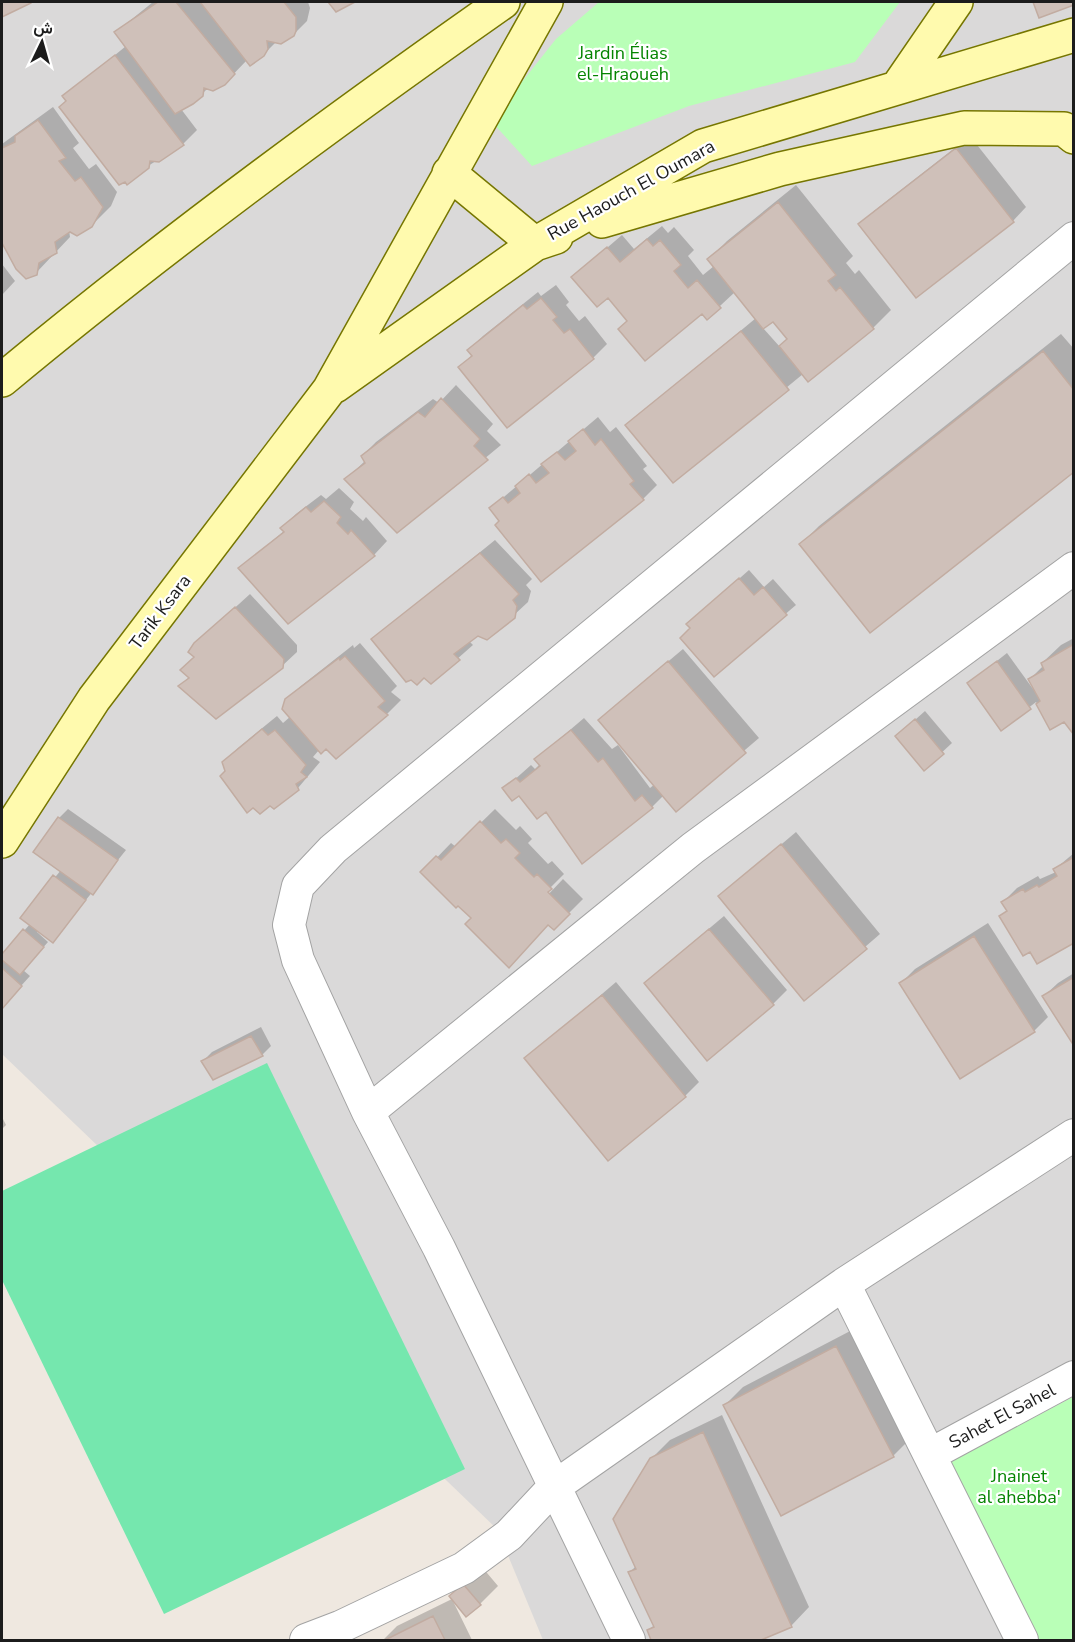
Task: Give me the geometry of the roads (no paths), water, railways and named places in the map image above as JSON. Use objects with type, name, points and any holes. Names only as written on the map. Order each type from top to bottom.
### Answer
[{"type":"street","points":[[2,380],[92,305],[227,203],[367,98],[503,2]]},
{"type":"street","points":[[329,390],[546,2]]},
{"type":"street","points":[[899,85],[956,2]]},
{"type":"street","name":"Rue Haouch El Oumara","points":[[329,390],[535,244],[703,146],[899,85],[1074,35]]},
{"type":"street","points":[[449,173],[535,244],[639,209],[780,169],[964,128],[1064,129],[1074,137]]},
{"type":"street","points":[[629,1641],[439,1248],[368,1112],[298,960],[289,925],[298,886],[333,849],[1074,238]]},
{"type":"street","name":"Tarik Ksara","points":[[2,841],[94,699],[329,390]]},
{"type":"street","points":[[368,1112],[693,848],[1074,568]]},
{"type":"street","points":[[306,1641],[464,1568],[509,1536],[554,1488],[844,1284],[1074,1135]]},
{"type":"street","points":[[844,1284],[931,1454],[1022,1641]]},
{"type":"street","name":"Sahet El Sahel","points":[[931,1454],[1074,1377]]},
{"type":"park label","name":"Jardin Élias el-Hraoueh","points":[[623,63]]},
{"type":"park label","name":"Jnainet al ahebba'","points":[[1019,1486]]}]
